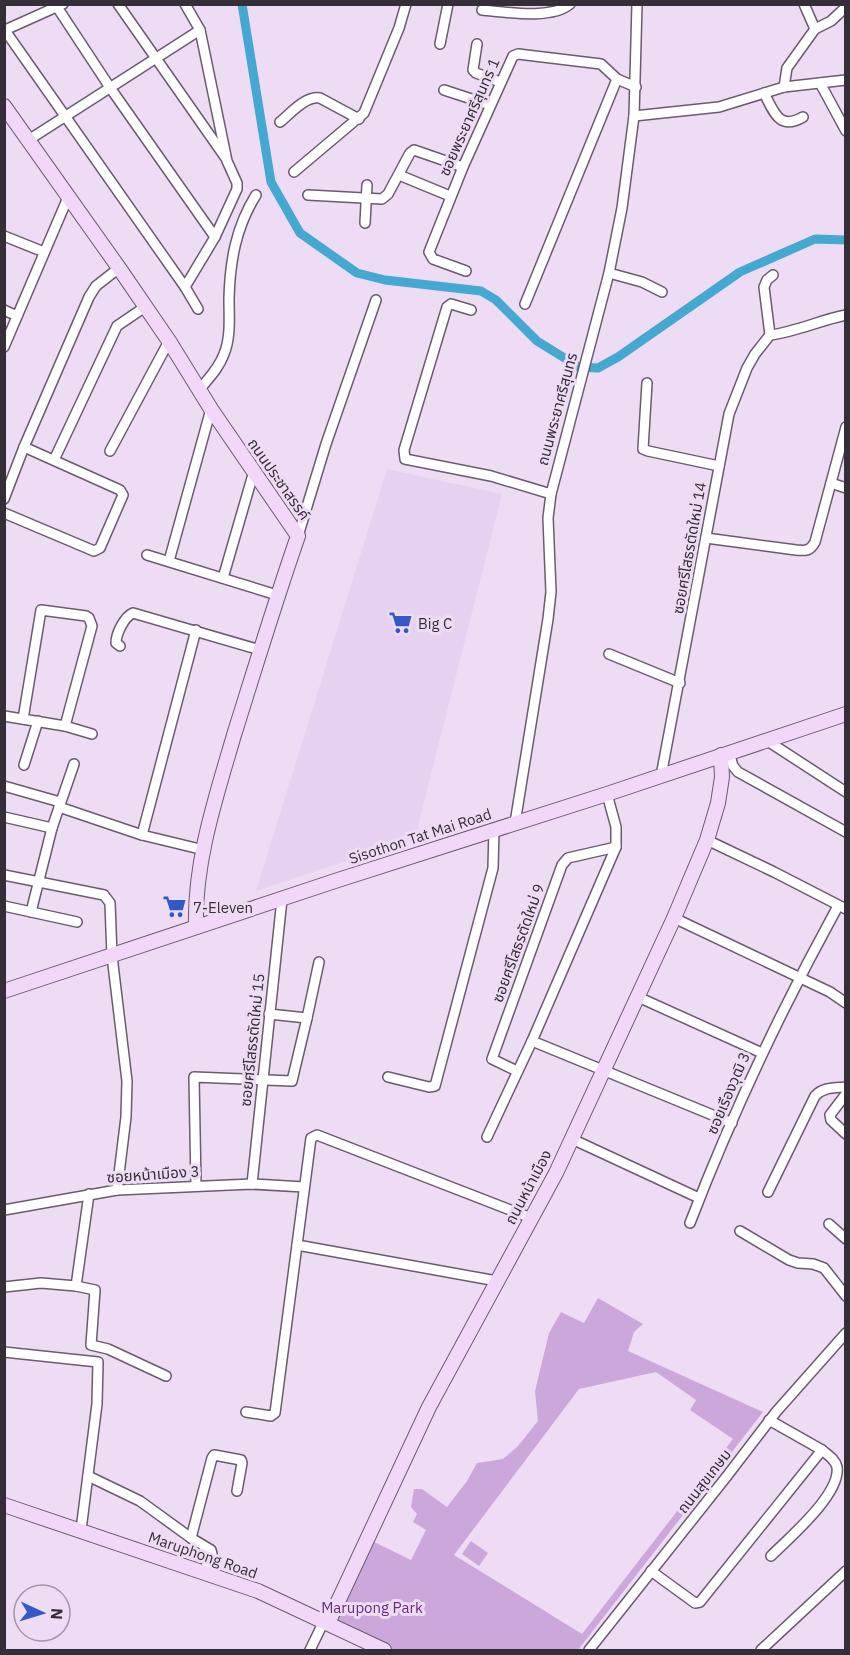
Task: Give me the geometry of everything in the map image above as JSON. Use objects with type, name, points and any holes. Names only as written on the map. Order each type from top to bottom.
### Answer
[{"type":"street","points":[[118,4],[227,161],[237,183],[237,189],[215,237],[186,287]]},
{"type":"street","points":[[185,4],[200,30],[227,161]]},
{"type":"street","points":[[440,44],[448,4]]},
{"type":"street","points":[[482,10],[544,14],[558,12],[570,4]]},
{"type":"street","name":"ถนนพระยาศรีสุนทร","points":[[515,823],[551,592],[548,518],[550,494],[609,273],[628,175],[636,87],[637,4]]},
{"type":"street","points":[[804,4],[815,29]]},
{"type":"street","points":[[294,172],[359,119],[367,108],[399,28],[403,5]]},
{"type":"street","points":[[198,309],[186,287],[5,30],[60,6],[111,89],[215,237]]},
{"type":"street","points":[[784,87],[787,68],[815,29],[831,21],[846,7]]},
{"type":"street","points":[[30,140],[200,30]]},
{"type":"street","points":[[477,44],[473,70],[500,82]]},
{"type":"street","name":"ซอยพระยาศรีสุนทร 1","points":[[466,271],[434,260],[429,252],[450,196],[513,56],[518,54],[601,64],[617,79],[636,87]]},
{"type":"street","points":[[525,304],[617,79]]},
{"type":"street","points":[[634,116],[719,107],[784,87],[846,80]]},
{"type":"street","points":[[820,83],[846,132]]},
{"type":"street","points":[[444,90],[490,105]]},
{"type":"street","points":[[764,93],[774,112],[782,120],[793,123],[803,117]]},
{"type":"street","points":[[280,122],[314,97],[359,119]]},
{"type":"street","name":"ถนนประชาสรรค์","points":[[4,106],[69,195],[169,341],[211,409],[298,536],[260,650],[217,795],[196,892],[196,927]]},
{"type":"street","points":[[308,195],[382,199],[386,197],[410,153],[414,150],[463,167]]},
{"type":"street","points":[[399,175],[450,196]]},
{"type":"street","points":[[364,223],[367,186]]},
{"type":"street","points":[[4,347],[69,195]]},
{"type":"street","points":[[200,389],[219,365],[225,353],[234,250],[245,212],[256,195]]},
{"type":"street","points":[[4,236],[44,252]]},
{"type":"street","points":[[4,499],[88,297],[96,286],[119,268]]},
{"type":"street","points":[[609,273],[642,282],[662,292]]},
{"type":"street","points":[[773,275],[764,287],[770,335],[789,333],[846,315]]},
{"type":"street","points":[[298,536],[326,444],[376,300]]},
{"type":"street","points":[[471,310],[451,304],[447,306],[404,450],[405,459],[491,476],[550,494]]},
{"type":"street","points":[[54,460],[117,326],[145,306]]},
{"type":"street","points":[[4,310],[17,316]]},
{"type":"street","name":"ซอยศรีโสธรตัดใหม่ 14","points":[[661,776],[729,414],[755,354],[770,335]]},
{"type":"street","points":[[110,451],[169,341]]},
{"type":"street","points":[[647,383],[643,449],[719,466]]},
{"type":"street","points":[[169,561],[211,409]]},
{"type":"street","points":[[706,538],[796,550],[811,549],[846,427]]},
{"type":"street","points":[[4,513],[94,551],[100,548],[123,495],[122,491],[24,447]]},
{"type":"street","points":[[223,578],[254,471]]},
{"type":"street","points":[[831,483],[846,488]]},
{"type":"street","points":[[147,555],[278,595]]},
{"type":"street","points":[[23,719],[41,610],[86,616],[92,626],[65,726]]},
{"type":"street","points":[[120,646],[116,643],[116,638],[127,617],[133,613],[260,650]]},
{"type":"street","points":[[142,836],[196,630]]},
{"type":"street","points":[[609,654],[680,683]]},
{"type":"street","name":"Sisothon Tat Mai Road","points":[[4,991],[846,714]]},
{"type":"street","points":[[4,716],[65,726],[92,734]]},
{"type":"street","points":[[24,765],[38,722]]},
{"type":"street","points":[[766,740],[846,792]]},
{"type":"street","points":[[725,753],[738,772],[846,832]]},
{"type":"street","name":"ถนนหน้าเมือง","points":[[326,1622],[423,1418],[572,1139],[638,997],[707,840],[721,790],[725,753]]},
{"type":"street","points":[[31,912],[52,828],[74,764]]},
{"type":"street","points":[[4,786],[59,804],[142,836],[204,850]]},
{"type":"street","points":[[487,1137],[532,1041],[616,847],[616,827],[607,794]]},
{"type":"street","points":[[4,817],[52,828]]},
{"type":"street","points":[[388,1077],[429,1087],[435,1086],[493,868],[494,829]]},
{"type":"street","points":[[707,840],[842,908]]},
{"type":"street","name":"ซอยศรีโสธรตัดใหม่ 9","points":[[517,1071],[492,1059],[562,865],[568,858],[616,847]]},
{"type":"street","points":[[4,875],[104,895],[110,903],[112,956],[127,1081],[126,1117],[117,1190]]},
{"type":"street","name":"ซอยศรีโสธรตัดใหม่ 15","points":[[252,1184],[282,899]]},
{"type":"street","points":[[4,906],[77,922]]},
{"type":"street","name":"ซอยเรืองวุฒิ 3","points":[[690,1223],[762,1053],[798,978],[842,908]]},
{"type":"street","points":[[674,918],[846,1002]]},
{"type":"street","points":[[196,1185],[194,1077],[292,1081],[319,962]]},
{"type":"street","points":[[638,997],[762,1053]]},
{"type":"street","points":[[269,1014],[307,1018]]},
{"type":"street","points":[[532,1041],[732,1123]]},
{"type":"street","points":[[768,1192],[814,1096],[829,1088],[846,1087]]},
{"type":"street","points":[[846,1094],[830,1115],[831,1120],[846,1134]]},
{"type":"street","points":[[246,1412],[271,1416],[275,1413],[311,1138],[317,1135],[531,1218]]},
{"type":"street","points":[[572,1139],[699,1198]]},
{"type":"street","name":"ซอยหน้าเมือง 3","points":[[4,1210],[117,1190],[196,1185],[304,1186]]},
{"type":"street","points":[[76,1286],[89,1194]]},
{"type":"street","points":[[830,1224],[846,1239]]},
{"type":"street","points":[[740,1231],[789,1260],[824,1268],[846,1296]]},
{"type":"street","points":[[297,1245],[497,1281]]},
{"type":"street","points":[[4,1287],[41,1283],[95,1290],[92,1346],[166,1376]]},
{"type":"street","name":"ถนนสุขเกษม","points":[[589,1650],[770,1420],[846,1333]]},
{"type":"street","points":[[81,1530],[98,1404],[99,1347]]},
{"type":"street","points":[[4,1352],[98,1362]]},
{"type":"street","points":[[770,1420],[822,1450],[837,1467],[835,1484],[805,1522],[771,1556]]},
{"type":"street","points":[[651,1571],[695,1603],[700,1602],[822,1450]]},
{"type":"street","points":[[191,1538],[214,1455],[240,1460],[237,1491]]},
{"type":"street","points":[[88,1476],[140,1501],[211,1550],[212,1554],[203,1572]]},
{"type":"street","name":"Maruphong Road","points":[[4,1505],[258,1591],[384,1650]]},
{"type":"street","points":[[760,1650],[846,1571]]},
{"type":"street","points":[[310,1650],[326,1622]]},
{"type":"shaded area","points":[[387,469],[502,494],[415,838],[256,891]]},
{"type":"green space","name":"Marupong Park","points":[[598,1298],[643,1324],[634,1332],[628,1351],[763,1412],[578,1650],[383,1650],[331,1621],[368,1539],[411,1560],[426,1530],[413,1522],[417,1514],[411,1507],[414,1489],[422,1489],[447,1507],[467,1481],[477,1463],[503,1459],[518,1446],[538,1421],[535,1391],[549,1333],[561,1312],[584,1323]],"holes":[[[656,1372],[696,1400],[690,1410],[733,1439],[582,1634],[454,1555],[579,1389]]]},
{"type":"green space","points":[[471,1541],[488,1553],[479,1566],[462,1554]]},
{"type":"waterway","points":[[242,4],[271,182],[300,233],[357,273],[385,280],[481,291],[496,300],[537,341],[579,367],[598,368],[618,357],[740,272],[815,239],[846,240]]},
{"type":"place","name":"Big C","points":[[400,623]]},
{"type":"place","name":"7-Eleven","points":[[175,907]]}]
